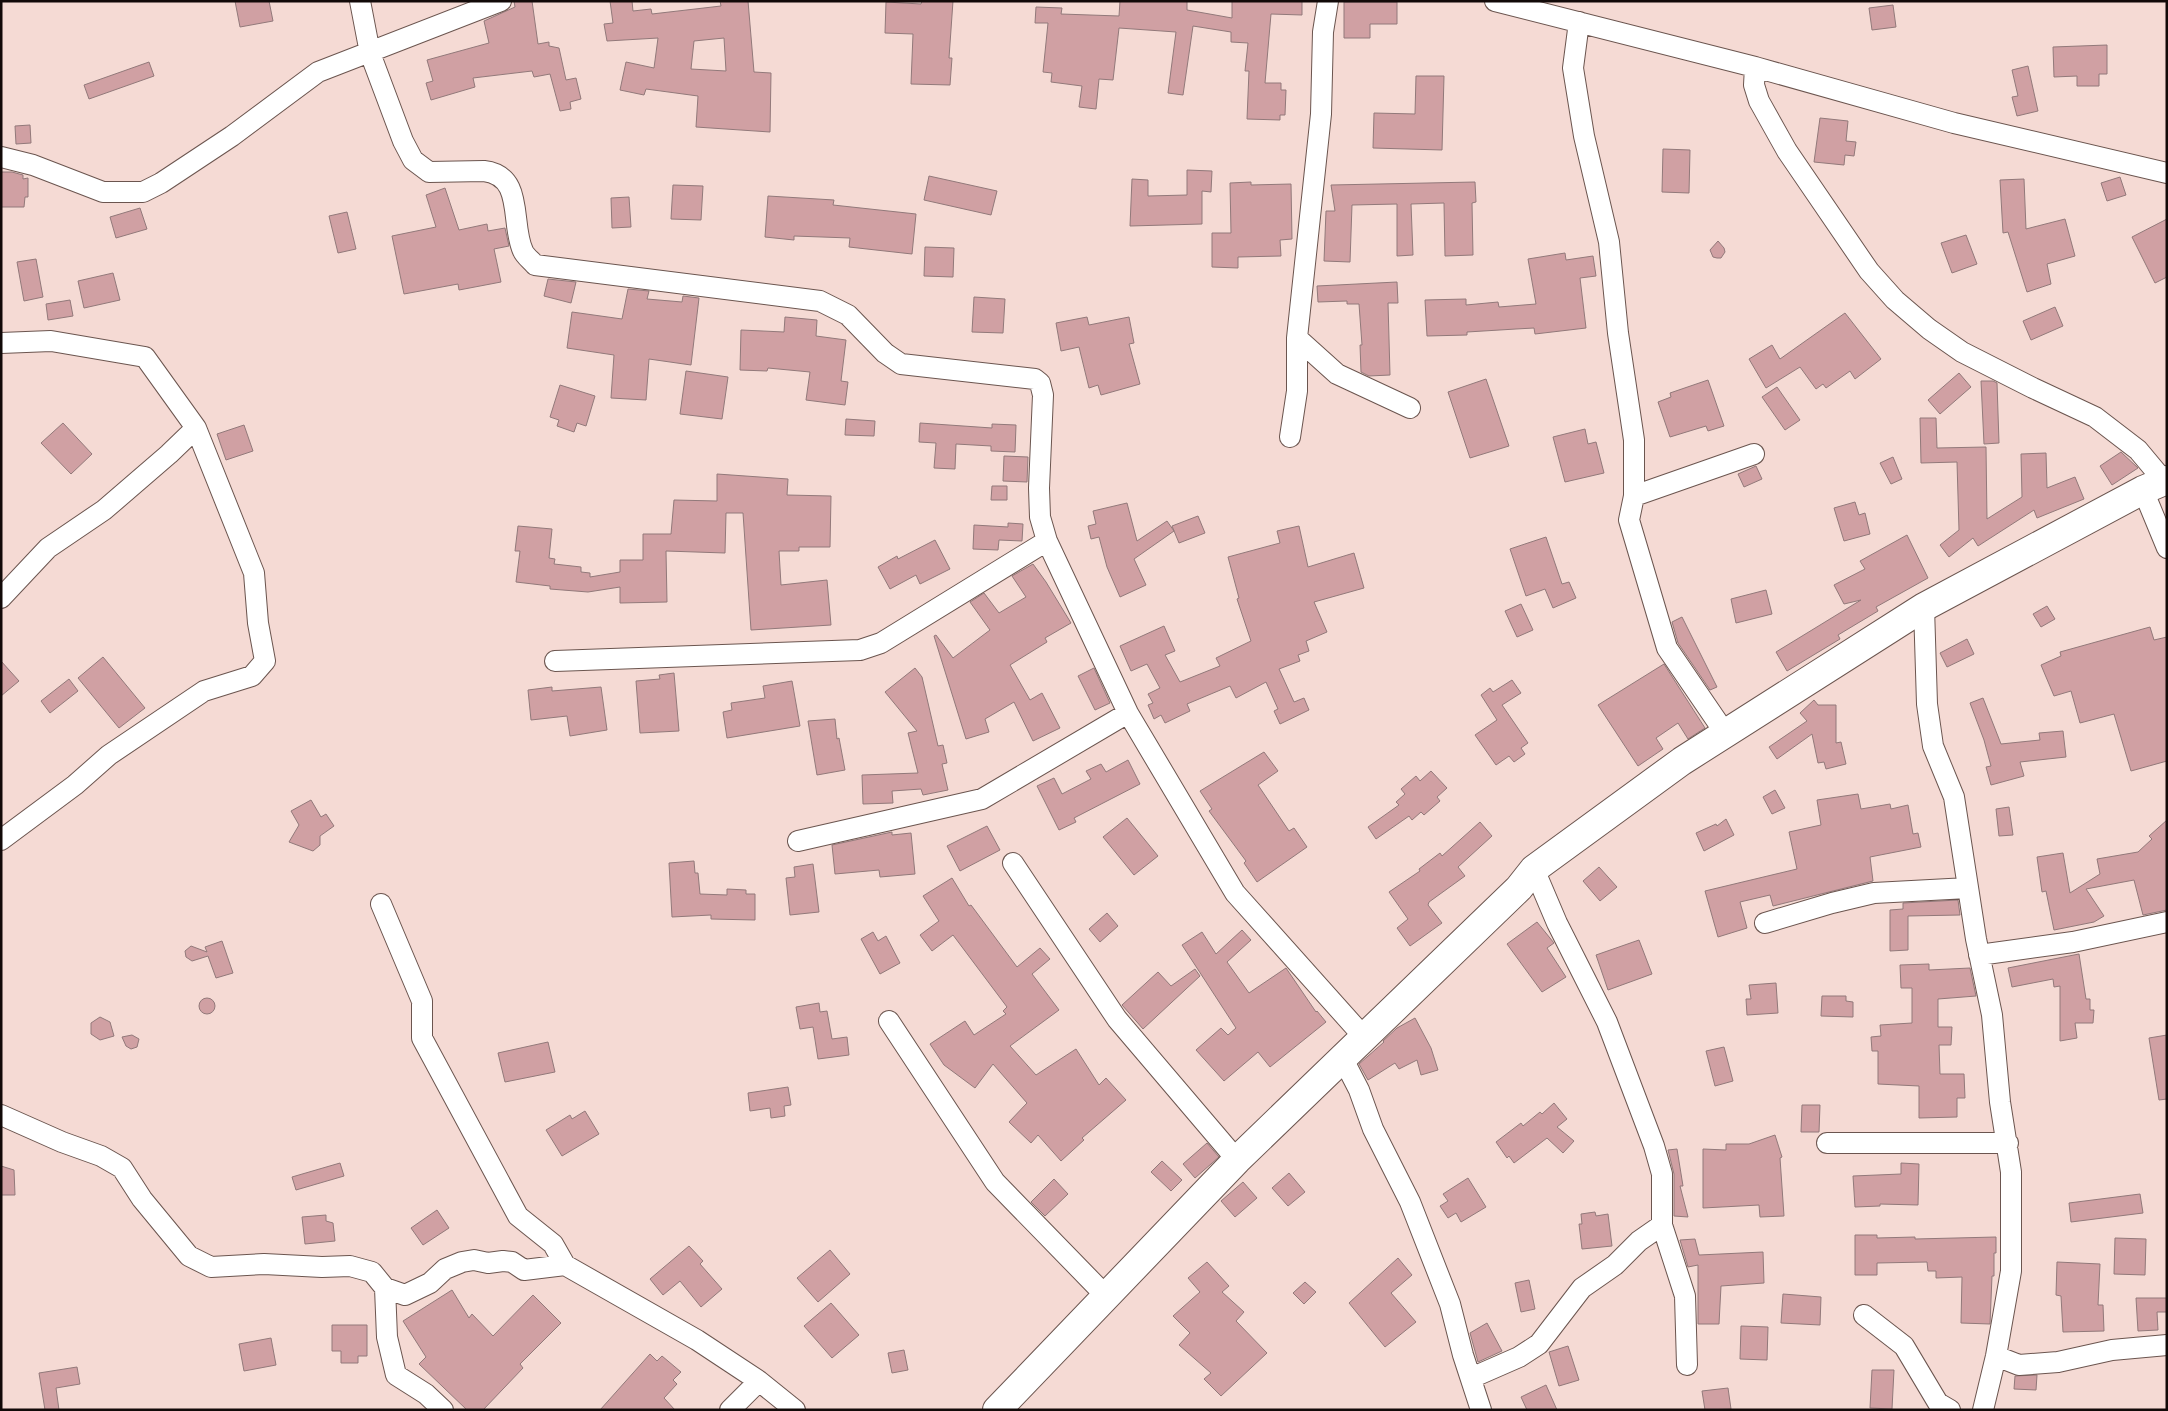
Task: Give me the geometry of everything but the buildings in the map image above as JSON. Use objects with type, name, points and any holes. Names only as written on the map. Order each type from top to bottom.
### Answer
[{"type":"street","points":[[360,1],[370,53],[404,142],[413,160],[429,172],[484,171],[493,172],[502,177],[510,186],[523,251],[535,265],[820,302],[848,315],[885,352],[901,364],[1035,378],[1040,384],[1043,396],[1040,517],[1047,541],[1128,713],[1235,894],[1363,1036]]},
{"type":"street","points":[[1,157],[33,164],[103,192],[143,192],[161,183],[232,136],[318,72],[500,1]]},
{"type":"street","points":[[1290,437],[1297,391],[1297,338],[1321,114],[1323,32],[1328,1]]},
{"type":"street","points":[[1495,1],[1755,67],[1954,122],[2167,172]]},
{"type":"street","points":[[1578,22],[1573,68],[1584,136],[1609,242],[1618,333],[1634,440],[1634,496],[1629,520],[1667,648],[1725,733]]},
{"type":"street","points":[[1755,67],[1754,85],[1759,101],[1787,150],[1869,270],[1895,300],[1929,329],[1962,352],[2095,417],[2138,450],[2158,483],[2167,548]]},
{"type":"street","points":[[1297,338],[1337,374],[1410,408]]},
{"type":"street","points":[[1,343],[51,341],[145,357],[196,428],[254,573],[258,623],[265,661],[252,676],[204,691],[109,755],[75,786],[1,840]]},
{"type":"street","points":[[1,598],[48,548],[104,510],[196,428]]},
{"type":"street","points":[[1634,496],[1754,454]]},
{"type":"street","points":[[997,1410],[1237,1160],[1363,1036],[1519,888],[1534,869],[1682,761],[1924,607],[2158,483]]},
{"type":"street","points":[[555,661],[860,650],[881,643],[1047,541]]},
{"type":"street","points":[[1924,607],[1927,704],[1933,746],[1954,797],[1979,955],[1992,1015],[2000,1102],[2008,1143],[2011,1172],[2011,1271],[1996,1356],[1982,1410]]},
{"type":"street","points":[[798,841],[982,799],[1128,713]]},
{"type":"street","points":[[1013,862],[1117,1019],[1237,1160]]},
{"type":"street","points":[[1534,869],[1557,923],[1607,1022],[1654,1146],[1662,1174],[1662,1225],[1685,1296],[1687,1365]]},
{"type":"street","points":[[1766,923],[1832,902],[1874,893],[1968,888]]},
{"type":"street","points":[[381,904],[422,1001],[422,1038],[518,1216],[553,1244],[565,1265],[697,1340],[759,1381],[795,1410]]},
{"type":"street","points":[[1979,955],[2073,942],[2167,922]]},
{"type":"street","points":[[889,1021],[995,1182],[1106,1296]]},
{"type":"street","points":[[1342,1057],[1359,1090],[1373,1129],[1410,1202],[1450,1304],[1482,1410]]},
{"type":"street","points":[[1,1115],[62,1142],[101,1156],[122,1168],[142,1198],[189,1256],[211,1267],[264,1264],[322,1267],[350,1266],[372,1272],[385,1288],[405,1295],[430,1283],[445,1270],[462,1262],[474,1260],[488,1263],[512,1262],[524,1270],[565,1265]]},
{"type":"street","points":[[1827,1143],[2008,1143]]},
{"type":"street","points":[[1471,1378],[1519,1357],[1539,1344],[1582,1288],[1615,1265],[1639,1241],[1662,1225]]},
{"type":"street","points":[[385,1288],[387,1337],[396,1374],[426,1394],[443,1410]]},
{"type":"street","points":[[1864,1315],[1904,1346],[1938,1403],[1950,1410]]},
{"type":"street","points":[[1996,1356],[2019,1365],[2039,1364],[2058,1362],[2112,1350],[2167,1345]]},
{"type":"street","points":[[730,1410],[759,1381]]}]
